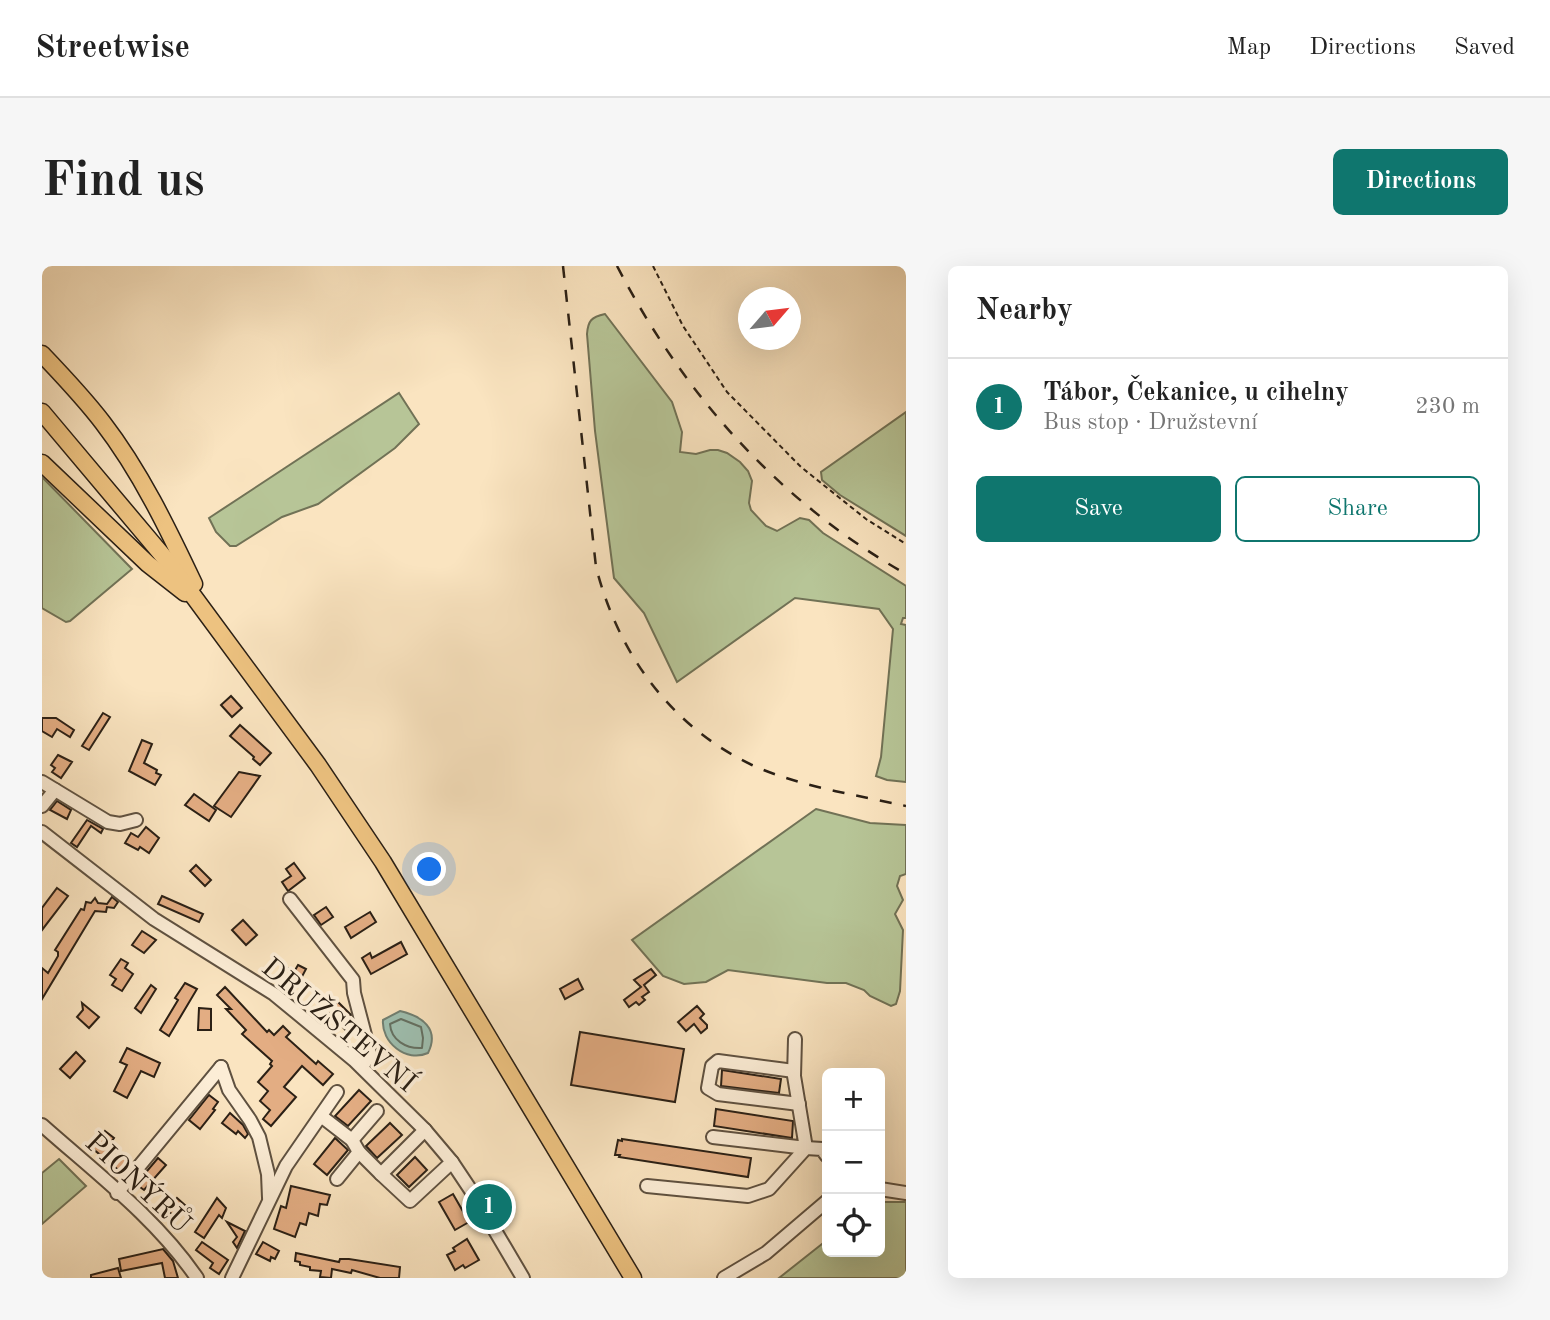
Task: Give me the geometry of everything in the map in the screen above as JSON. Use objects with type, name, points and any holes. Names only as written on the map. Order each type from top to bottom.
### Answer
[{"type":"main road","points":[[42,354],[97,415],[131,463],[174,542],[206,610]]},
{"type":"main road","points":[[42,412],[91,467],[206,610],[311,754],[383,862],[633,1278]]},
{"type":"main road","points":[[42,463],[148,564],[206,610]]},
{"type":"street","points":[[42,782],[108,822],[120,824],[136,820]]},
{"type":"street","points":[[42,806],[55,790]]},
{"type":"street","name":"DRUŽSTEVNÍ","points":[[42,832],[154,919],[274,994],[362,1067],[425,1130],[452,1162],[523,1278]]},
{"type":"street","points":[[290,899],[353,980],[370,1054],[362,1067]]},
{"type":"street","points":[[796,1039],[794,1071],[806,1148]]},
{"type":"street","points":[[794,1071],[718,1061],[712,1066],[708,1088],[718,1094],[799,1104]]},
{"type":"street","points":[[117,1192],[221,1067],[229,1090],[260,1137],[268,1174],[269,1200]]},
{"type":"street","points":[[232,1278],[292,1156],[337,1092]]},
{"type":"street","points":[[352,1140],[377,1111]]},
{"type":"street","points":[[321,1116],[352,1140],[359,1152],[410,1201],[452,1162]]},
{"type":"street","name":"PIONÝRŮ","points":[[42,1125],[166,1237],[197,1278]]},
{"type":"street","points":[[381,1174],[425,1130]]},
{"type":"street","points":[[713,1137],[822,1150]]},
{"type":"street","points":[[647,1186],[748,1196],[769,1189],[806,1148]]},
{"type":"street","points":[[337,1179],[359,1152]]},
{"type":"street","points":[[885,1190],[906,1193]]},
{"type":"street","points":[[724,1278],[766,1253],[822,1205]]},
{"type":"path","points":[[653,266],[683,326],[727,391],[801,467],[866,519],[906,544]]},
{"type":"green space","points":[[605,314],[672,402],[682,432],[680,452],[696,454],[718,450],[727,453],[748,471],[752,481],[749,503],[751,510],[766,526],[777,531],[800,518],[809,520],[823,533],[906,586],[906,618],[903,618],[901,624],[906,625],[906,782],[876,776],[881,757],[893,629],[879,609],[795,598],[677,682],[644,613],[614,578],[595,431],[587,334],[591,320]]},
{"type":"green space","points":[[399,393],[419,424],[395,448],[318,504],[282,517],[236,546],[230,546],[216,532],[209,518]]},
{"type":"green space","points":[[906,412],[906,536],[840,495],[822,480],[821,472]]},
{"type":"green space","points":[[42,477],[132,569],[66,622],[42,608]]},
{"type":"green space","points":[[816,809],[870,823],[906,825],[906,874],[900,876],[897,886],[903,900],[895,914],[903,930],[900,991],[896,1004],[891,1006],[846,983],[728,970],[706,982],[684,984],[663,976],[632,940]]},
{"type":"green space","points":[[59,1159],[86,1186],[42,1224],[42,1173]]},
{"type":"green space","points":[[885,1202],[906,1202],[906,1278],[779,1278],[822,1244],[822,1257],[885,1257]]},
{"type":"water","points":[[400,1011],[415,1016],[427,1025],[432,1037],[428,1053],[404,1053],[386,1036],[383,1020]]},
{"type":"building","points":[[231,696],[242,708],[232,717],[221,705]]},
{"type":"building","points":[[103,713],[110,717],[89,750],[82,746]]},
{"type":"building","points":[[42,718],[56,718],[74,730],[70,737],[57,729],[52,737],[42,731]]},
{"type":"building","points":[[240,725],[271,753],[260,765],[230,736]]},
{"type":"building","points":[[142,740],[152,744],[144,763],[161,775],[155,785],[129,771]]},
{"type":"building","points":[[58,755],[72,762],[61,778],[52,772],[55,768],[51,765]]},
{"type":"building","points":[[239,772],[260,776],[231,817],[214,806]]},
{"type":"building","points":[[194,794],[216,810],[209,821],[185,805]]},
{"type":"building","points":[[57,801],[71,810],[67,819],[50,810]]},
{"type":"building","points":[[87,820],[103,829],[101,833],[91,826],[77,847],[71,843]]},
{"type":"building","points":[[146,827],[159,838],[149,853],[125,843],[131,833],[138,837]]},
{"type":"building","points":[[294,863],[305,878],[288,891],[282,882],[291,876],[286,869]]},
{"type":"building","points":[[196,865],[211,880],[205,886],[190,871]]},
{"type":"building","points":[[57,888],[68,896],[42,930],[42,908]]},
{"type":"building","points":[[162,896],[203,914],[199,922],[158,904]]},
{"type":"building","points":[[112,897],[118,902],[114,908],[107,907],[106,912],[95,911],[42,999],[42,968],[48,973],[58,956],[55,950],[81,909],[84,910],[86,902],[91,903],[95,898],[98,903],[107,904]]},
{"type":"building","points":[[326,907],[333,917],[321,925],[314,915]]},
{"type":"building","points":[[370,912],[376,922],[351,938],[345,927]]},
{"type":"building","points":[[243,920],[257,935],[246,945],[232,930]]},
{"type":"building","points":[[142,931],[156,940],[144,953],[132,945]]},
{"type":"building","points":[[401,942],[407,954],[371,974],[362,958],[370,953],[372,958]]},
{"type":"building","points":[[121,959],[128,963],[125,968],[133,974],[122,991],[112,985],[116,979],[110,975]]},
{"type":"building","points":[[298,965],[306,969],[297,986],[279,974],[285,966],[294,972]]},
{"type":"building","points":[[651,969],[656,975],[644,985],[649,992],[642,997],[645,1000],[639,1005],[636,1002],[629,1007],[624,1000],[641,987],[634,980]]},
{"type":"building","points":[[578,979],[583,989],[565,999],[560,989]]},
{"type":"building","points":[[185,983],[197,989],[169,1036],[160,1030]]},
{"type":"building","points":[[151,985],[156,989],[141,1013],[135,1008]]},
{"type":"building","points":[[225,987],[267,1032],[269,1030],[274,1035],[283,1026],[290,1033],[286,1037],[316,1064],[318,1061],[333,1074],[323,1085],[302,1066],[284,1087],[296,1097],[271,1126],[263,1119],[270,1110],[260,1101],[268,1091],[258,1082],[272,1066],[272,1061],[242,1034],[246,1030],[217,995]]},
{"type":"building","points":[[336,1000],[351,1015],[347,1018],[355,1030],[350,1035],[330,1013],[336,1008]]},
{"type":"building","points":[[82,1003],[99,1017],[89,1028],[77,1017],[83,1010]]},
{"type":"building","points":[[697,1006],[704,1014],[700,1018],[707,1028],[701,1033],[694,1024],[686,1031],[678,1022]]},
{"type":"building","points":[[199,1008],[211,1009],[211,1030],[198,1030]]},
{"type":"building","points":[[580,1032],[684,1049],[675,1102],[571,1085]]},
{"type":"building","points":[[127,1048],[160,1063],[154,1077],[141,1071],[127,1098],[114,1091],[127,1065],[120,1062]]},
{"type":"building","points":[[76,1052],[85,1061],[70,1078],[60,1069]]},
{"type":"building","points":[[722,1070],[781,1079],[779,1093],[721,1086]]},
{"type":"building","points":[[359,1090],[371,1101],[348,1126],[335,1116]]},
{"type":"building","points":[[209,1095],[218,1102],[200,1129],[189,1120]]},
{"type":"building","points":[[716,1109],[793,1121],[792,1138],[714,1126]]},
{"type":"building","points":[[230,1113],[243,1125],[248,1134],[245,1138],[222,1123]]},
{"type":"building","points":[[390,1123],[402,1135],[377,1158],[366,1146]]},
{"type":"building","points":[[105,1131],[114,1138],[109,1145],[131,1163],[122,1173],[92,1148]]},
{"type":"building","points":[[335,1138],[348,1150],[327,1175],[314,1164]]},
{"type":"building","points":[[618,1140],[751,1158],[748,1177],[619,1157],[620,1155],[615,1155]]},
{"type":"building","points":[[415,1157],[427,1170],[409,1187],[397,1175]]},
{"type":"building","points":[[158,1158],[166,1165],[144,1190],[136,1184]]},
{"type":"building","points":[[291,1186],[330,1195],[327,1205],[320,1204],[318,1216],[309,1213],[306,1225],[300,1223],[295,1237],[274,1229],[281,1206],[286,1208]]},
{"type":"building","points":[[453,1194],[469,1222],[455,1230],[439,1202]]},
{"type":"building","points":[[177,1198],[185,1205],[175,1217],[167,1210]]},
{"type":"building","points":[[217,1198],[226,1208],[222,1218],[219,1215],[204,1238],[195,1232]]},
{"type":"building","points":[[227,1222],[245,1231],[237,1248],[233,1242],[237,1237]]},
{"type":"building","points":[[467,1239],[479,1260],[455,1270],[447,1255]]},
{"type":"building","points":[[202,1242],[228,1260],[219,1274],[210,1268],[213,1263],[196,1250]]},
{"type":"building","points":[[263,1242],[279,1251],[275,1259],[271,1257],[270,1261],[256,1254]]},
{"type":"building","points":[[163,1249],[173,1261],[178,1278],[165,1278],[162,1263],[121,1271],[119,1259]]},
{"type":"building","points":[[296,1253],[339,1262],[340,1259],[349,1259],[400,1267],[399,1278],[380,1278],[352,1270],[351,1273],[332,1269],[331,1278],[320,1277],[321,1271],[310,1270],[310,1267],[295,1261]]},
{"type":"building","points":[[118,1268],[121,1278],[91,1278],[91,1275]]},
{"type":"railway","points":[[563,266],[596,567],[618,629],[633,657],[672,708],[696,730],[752,765],[808,784],[906,806]]},
{"type":"railway","points":[[617,266],[643,313],[673,358],[704,401],[739,441],[776,479],[817,514],[906,574]]},
{"type":"place","name":"Tábor, Čekanice, u cihelny","points":[[489,1207]]}]
